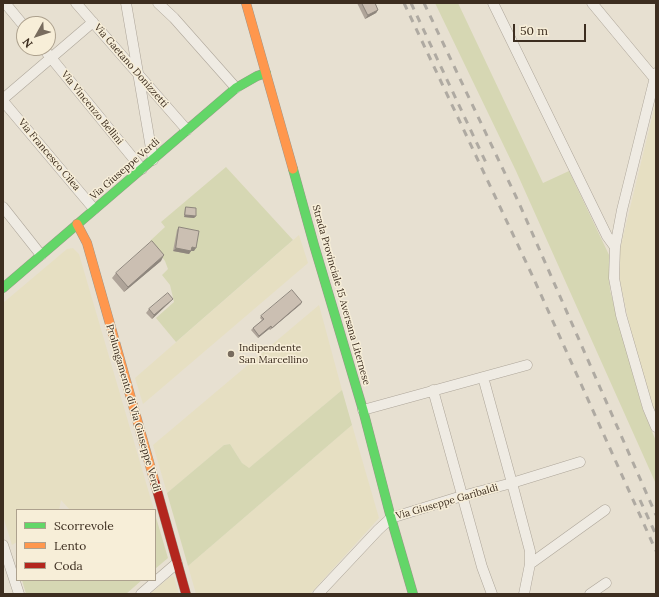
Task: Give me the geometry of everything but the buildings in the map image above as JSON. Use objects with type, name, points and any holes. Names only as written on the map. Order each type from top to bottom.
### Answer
[{"type":"street","points":[[5,3],[16,16]]},
{"type":"street","name":"Via Gaetano Donizzetti","points":[[76,3],[187,130]]},
{"type":"street","points":[[126,3],[152,160]]},
{"type":"street","points":[[158,3],[174,18],[236,88]]},
{"type":"street","name":"Strada Provinciale 15 Aversana Liternese","points":[[246,3],[314,245],[363,410],[391,518],[413,594]]},
{"type":"street","points":[[494,3],[603,229],[615,247]]},
{"type":"street","points":[[592,3],[655,76],[632,167],[615,247],[614,278],[621,315],[648,408],[656,427]]},
{"type":"street","points":[[3,100],[93,22]]},
{"type":"street","name":"Via Vincenzo Bellini","points":[[51,58],[142,169]]},
{"type":"street","name":"Via Giuseppe Verdi","points":[[3,288],[236,88],[257,76],[266,73]]},
{"type":"street","name":"Via Francesco Cilea","points":[[3,100],[94,209]]},
{"type":"street","points":[[3,207],[42,255]]},
{"type":"street","name":"Prolungamento di Via Giuseppe Verdi","points":[[77,224],[87,242],[186,594]]},
{"type":"street","points":[[363,410],[527,365]]},
{"type":"street","points":[[483,377],[530,551],[530,564],[524,594]]},
{"type":"street","points":[[433,390],[482,567],[492,594]]},
{"type":"street","name":"Via Giuseppe Garibaldi","points":[[318,594],[391,518],[580,462]]},
{"type":"street","points":[[530,564],[605,510]]},
{"type":"street","points":[[3,545],[19,594]]},
{"type":"street","points":[[141,594],[177,563]]},
{"type":"street","points":[[590,594],[606,583]]},
{"type":"shaded area","points":[[656,101],[656,413],[645,385],[628,319],[620,281],[620,249]]},
{"type":"shaded area","points":[[299,235],[308,263],[143,404],[135,378]]},
{"type":"shaded area","points":[[73,248],[79,254],[154,509],[69,509],[61,500],[59,509],[16,509],[16,543],[12,545],[3,516],[3,303],[67,249]]},
{"type":"shaded area","points":[[319,305],[342,390],[248,469],[242,463],[230,444],[224,445],[167,493],[153,445]]},
{"type":"shaded area","points":[[352,425],[379,518],[310,594],[196,594],[188,566]]},
{"type":"shaded area","points":[[171,576],[174,577],[179,594],[150,594]]},
{"type":"green space","points":[[435,3],[458,3],[543,183],[569,171],[610,257],[610,290],[643,410],[656,441],[656,484],[516,171]]},
{"type":"green space","points":[[226,167],[293,240],[176,342],[156,318],[174,302],[170,285],[162,275],[168,269],[165,261],[150,241],[165,227],[161,222]]},
{"type":"green space","points":[[342,390],[352,425],[188,566],[167,493],[224,445],[230,444],[242,463],[249,468]]},
{"type":"green space","points":[[156,517],[168,558],[156,568]]},
{"type":"green space","points":[[22,581],[141,581],[126,594],[26,594]]},
{"type":"railway","points":[[404,3],[533,277],[656,551]]},
{"type":"railway","points":[[411,3],[488,167]]},
{"type":"railway","points":[[424,3],[519,203],[656,515]]},
{"type":"railway","points":[[640,500],[656,535]]},
{"type":"traffic: fast","points":[[3,288],[236,88],[257,76],[266,73]]},
{"type":"traffic: fast","points":[[293,169],[363,410],[391,518],[413,594]]},
{"type":"traffic: slow","points":[[246,3],[293,169]]},
{"type":"traffic: slow","points":[[77,224],[87,243],[155,483]]},
{"type":"traffic: jam","points":[[155,483],[186,594]]},
{"type":"place","name":"Indipendente San Marcellino","points":[[231,354]]}]
